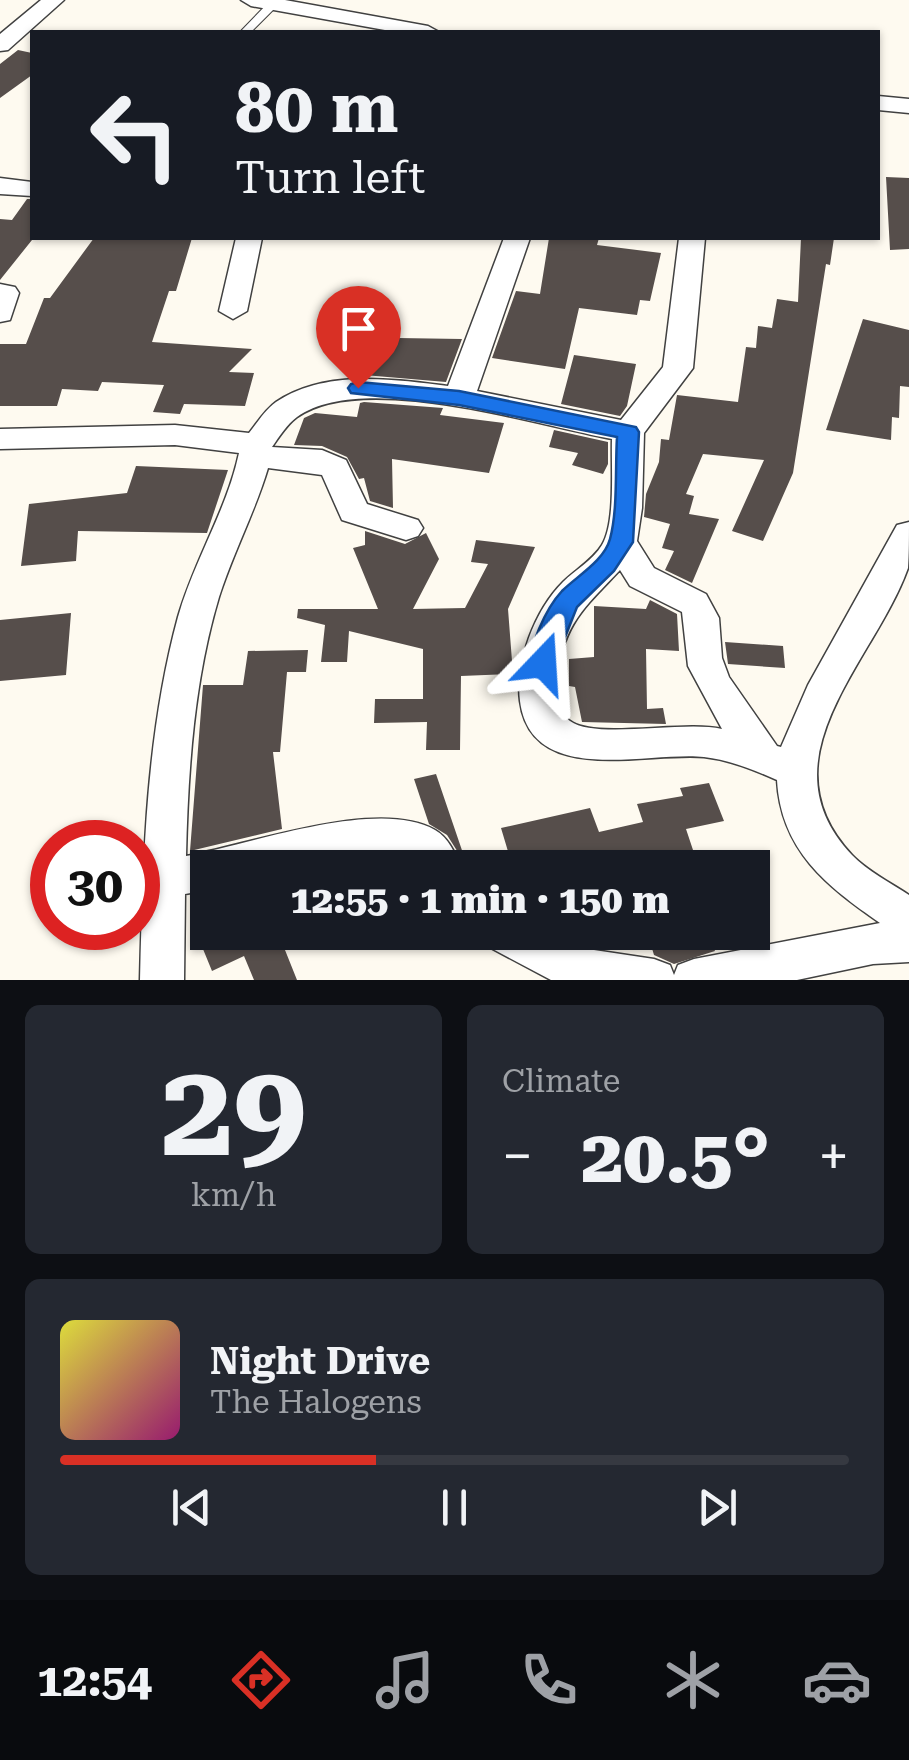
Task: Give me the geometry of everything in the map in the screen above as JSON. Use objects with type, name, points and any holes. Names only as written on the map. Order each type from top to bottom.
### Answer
[{"type":"street","points":[[0,44],[54,0]]},
{"type":"street","points":[[259,1],[300,4],[419,30]]},
{"type":"street","points":[[880,103],[909,106]]},
{"type":"street","points":[[0,186],[30,190]]},
{"type":"street","points":[[234,311],[249,240]]},
{"type":"street","points":[[459,398],[516,240]]},
{"type":"street","points":[[692,240],[678,368],[628,432],[621,542],[606,565],[567,601],[548,642],[539,684],[542,716],[554,732],[577,743],[704,741],[780,763]]},
{"type":"street","points":[[0,292],[6,294],[0,314]]},
{"type":"street","points":[[162,980],[163,879],[180,681],[198,610],[256,450],[287,409],[331,392],[382,390],[459,398],[628,432]]},
{"type":"street","points":[[0,439],[175,435],[322,461],[335,468],[354,512],[406,528]]},
{"type":"street","points":[[780,763],[802,742],[821,696],[909,534]]},
{"type":"street","points":[[621,542],[642,577],[694,603],[700,610],[706,664],[780,763],[804,815],[838,870],[909,919]]},
{"type":"street","points":[[300,850],[382,836],[413,839],[431,850]]},
{"type":"street","points":[[163,879],[190,874]]},
{"type":"street","points":[[694,980],[873,944],[909,942]]},
{"type":"street","points":[[531,950],[553,964],[588,974],[654,980]]},
{"type":"lane","points":[[246,30],[259,1]]},
{"type":"building","points":[[18,50],[30,53],[30,76],[0,98],[0,64]]},
{"type":"building","points":[[886,177],[909,178],[909,249],[890,250]]},
{"type":"building","points":[[30,199],[32,240],[0,280],[0,219],[12,220]]},
{"type":"building","points":[[93,240],[191,240],[176,291],[169,291],[152,342],[252,349],[229,372],[254,373],[245,406],[184,404],[180,414],[153,412],[164,385],[102,382],[98,391],[62,389],[57,406],[0,406],[0,344],[26,344],[44,298],[50,298]]},
{"type":"building","points":[[549,240],[598,240],[597,245],[661,253],[650,301],[640,300],[637,315],[579,308],[565,369],[492,358],[516,291],[540,294]]},
{"type":"building","points":[[801,240],[834,240],[830,265],[826,264],[793,473],[763,541],[732,531],[764,460],[703,454],[686,494],[694,496],[689,514],[719,519],[692,583],[665,570],[674,551],[662,548],[670,524],[644,517],[646,494],[659,462],[661,439],[669,440],[677,395],[738,402],[746,347],[756,348],[758,326],[772,328],[777,299],[798,302]]},
{"type":"building","points":[[863,319],[909,330],[909,387],[900,386],[899,418],[892,417],[891,440],[826,430]]},
{"type":"building","points":[[370,338],[462,339],[446,382],[364,375]]},
{"type":"building","points":[[574,355],[636,364],[627,406],[620,416],[561,404]]},
{"type":"building","points":[[360,403],[443,408],[440,415],[504,423],[489,473],[392,459],[393,508],[370,501],[364,478],[359,479],[347,457],[322,446],[294,445],[304,418],[315,413],[357,417]]},
{"type":"building","points":[[554,430],[608,442],[608,464],[603,474],[572,465],[578,453],[549,447]]},
{"type":"building","points":[[136,466],[228,470],[207,533],[78,531],[76,561],[21,566],[29,504],[127,493]]},
{"type":"building","points":[[365,531],[405,544],[426,533],[439,559],[413,609],[465,608],[488,564],[471,562],[476,540],[535,547],[508,609],[513,674],[461,676],[460,750],[426,750],[427,722],[374,723],[375,699],[423,699],[423,649],[349,631],[347,662],[321,662],[325,625],[297,618],[298,609],[378,609],[353,548],[365,545]]},
{"type":"building","points":[[650,600],[677,614],[679,651],[646,649],[647,709],[663,708],[666,724],[582,722],[575,687],[569,686],[569,659],[594,657],[594,606],[646,609]]},
{"type":"building","points":[[71,613],[66,675],[0,681],[0,620]]},
{"type":"building","points":[[725,642],[783,646],[785,668],[728,664]]},
{"type":"building","points":[[308,650],[306,672],[287,672],[280,752],[273,752],[282,829],[190,850],[203,685],[243,685],[248,651]]},
{"type":"building","points":[[436,774],[462,850],[457,850],[447,835],[429,824],[414,779]]},
{"type":"building","points":[[709,783],[724,821],[686,829],[693,850],[508,850],[501,828],[590,808],[599,832],[643,822],[637,804],[683,796],[680,788]]},
{"type":"building","points":[[203,950],[285,950],[297,980],[254,980],[244,956],[212,971]]},
{"type":"building","points":[[652,950],[715,951],[674,964],[654,955]]},
{"type":"route","points":[[358,388],[459,398],[628,432],[621,542],[606,565],[567,601],[543,663]]}]
